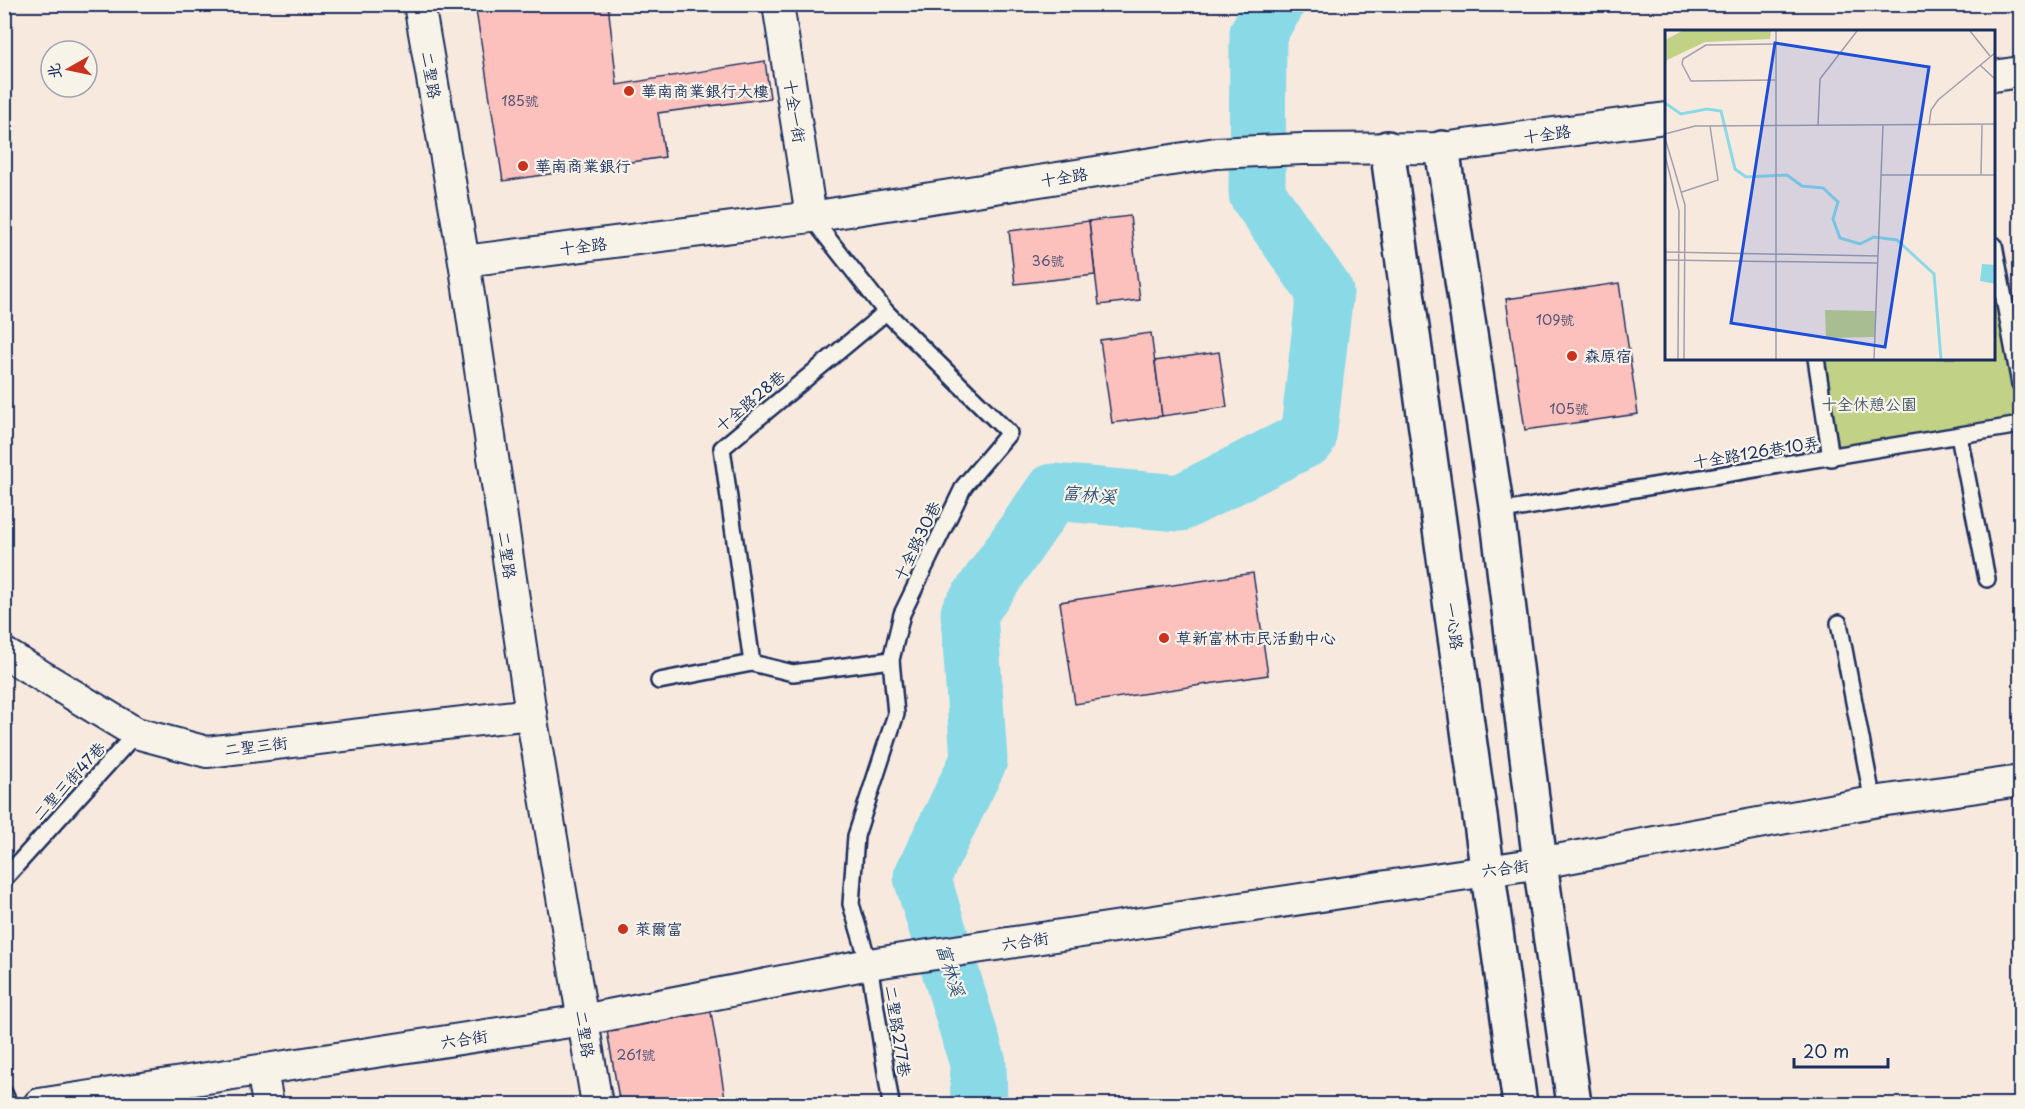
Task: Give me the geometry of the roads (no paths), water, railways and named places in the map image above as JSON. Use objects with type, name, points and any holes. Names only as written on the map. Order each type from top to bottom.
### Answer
[{"type":"street","name":"二聖路","points":[[419,4],[464,261],[531,714],[597,1104]]},
{"type":"street","name":"十全一街","points":[[778,4],[811,217]]},
{"type":"street","points":[[1995,76],[2020,72]]},
{"type":"street","name":"十全路","points":[[464,261],[811,217],[1216,153],[1304,149],[1442,148],[1665,118]]},
{"type":"street","name":"一心路","points":[[1387,148],[1521,1104]]},
{"type":"street","points":[[1442,148],[1497,512],[1540,863],[1574,1104]]},
{"type":"street","name":"二聖三街","points":[[4,653],[136,733],[207,752],[531,714]]},
{"type":"street","name":"六合街","points":[[39,1104],[583,1020],[878,962],[1540,863],[1873,802],[2020,781]]},
{"type":"street","points":[[261,1071],[268,1104]]},
{"type":"lane","name":"十全路30巷","points":[[811,217],[886,312],[1009,433],[964,486],[902,614],[891,660],[896,714],[856,836],[851,904],[878,962]]},
{"type":"lane","points":[[1995,250],[2020,384]]},
{"type":"lane","name":"十全路28巷","points":[[752,663],[723,448],[886,312]]},
{"type":"lane","points":[[1816,360],[1831,458]]},
{"type":"lane","name":"十全路126巷10弄","points":[[1497,512],[2020,425]]},
{"type":"lane","points":[[1959,436],[1987,579]]},
{"type":"lane","points":[[1839,623],[1873,802]]},
{"type":"lane","points":[[658,681],[752,663],[792,673],[891,660]]},
{"type":"lane","name":"二聖三街47巷","points":[[4,879],[136,733]]},
{"type":"lane","name":"二聖路277巷","points":[[878,962],[891,1104]]},
{"type":"lane","points":[[4,1093],[9,1104]]},
{"type":"waterway","name":"富林溪","points":[[979,1104],[978,1063],[922,877],[979,760],[969,613],[1053,492],[1180,503],[1308,438],[1325,292],[1257,194],[1258,33],[1276,4]]},
{"type":"place","name":"華南商業銀行大樓","points":[[629,91]]},
{"type":"place","name":"華南商業銀行","points":[[523,166]]},
{"type":"place","name":"森原宿","points":[[1572,356]]},
{"type":"place","name":"草新富林市民活動中心","points":[[1164,638]]},
{"type":"place","name":"萊爾富","points":[[623,929]]},
{"type":"park label","name":"十全休憩公園","points":[[1869,404]]}]
